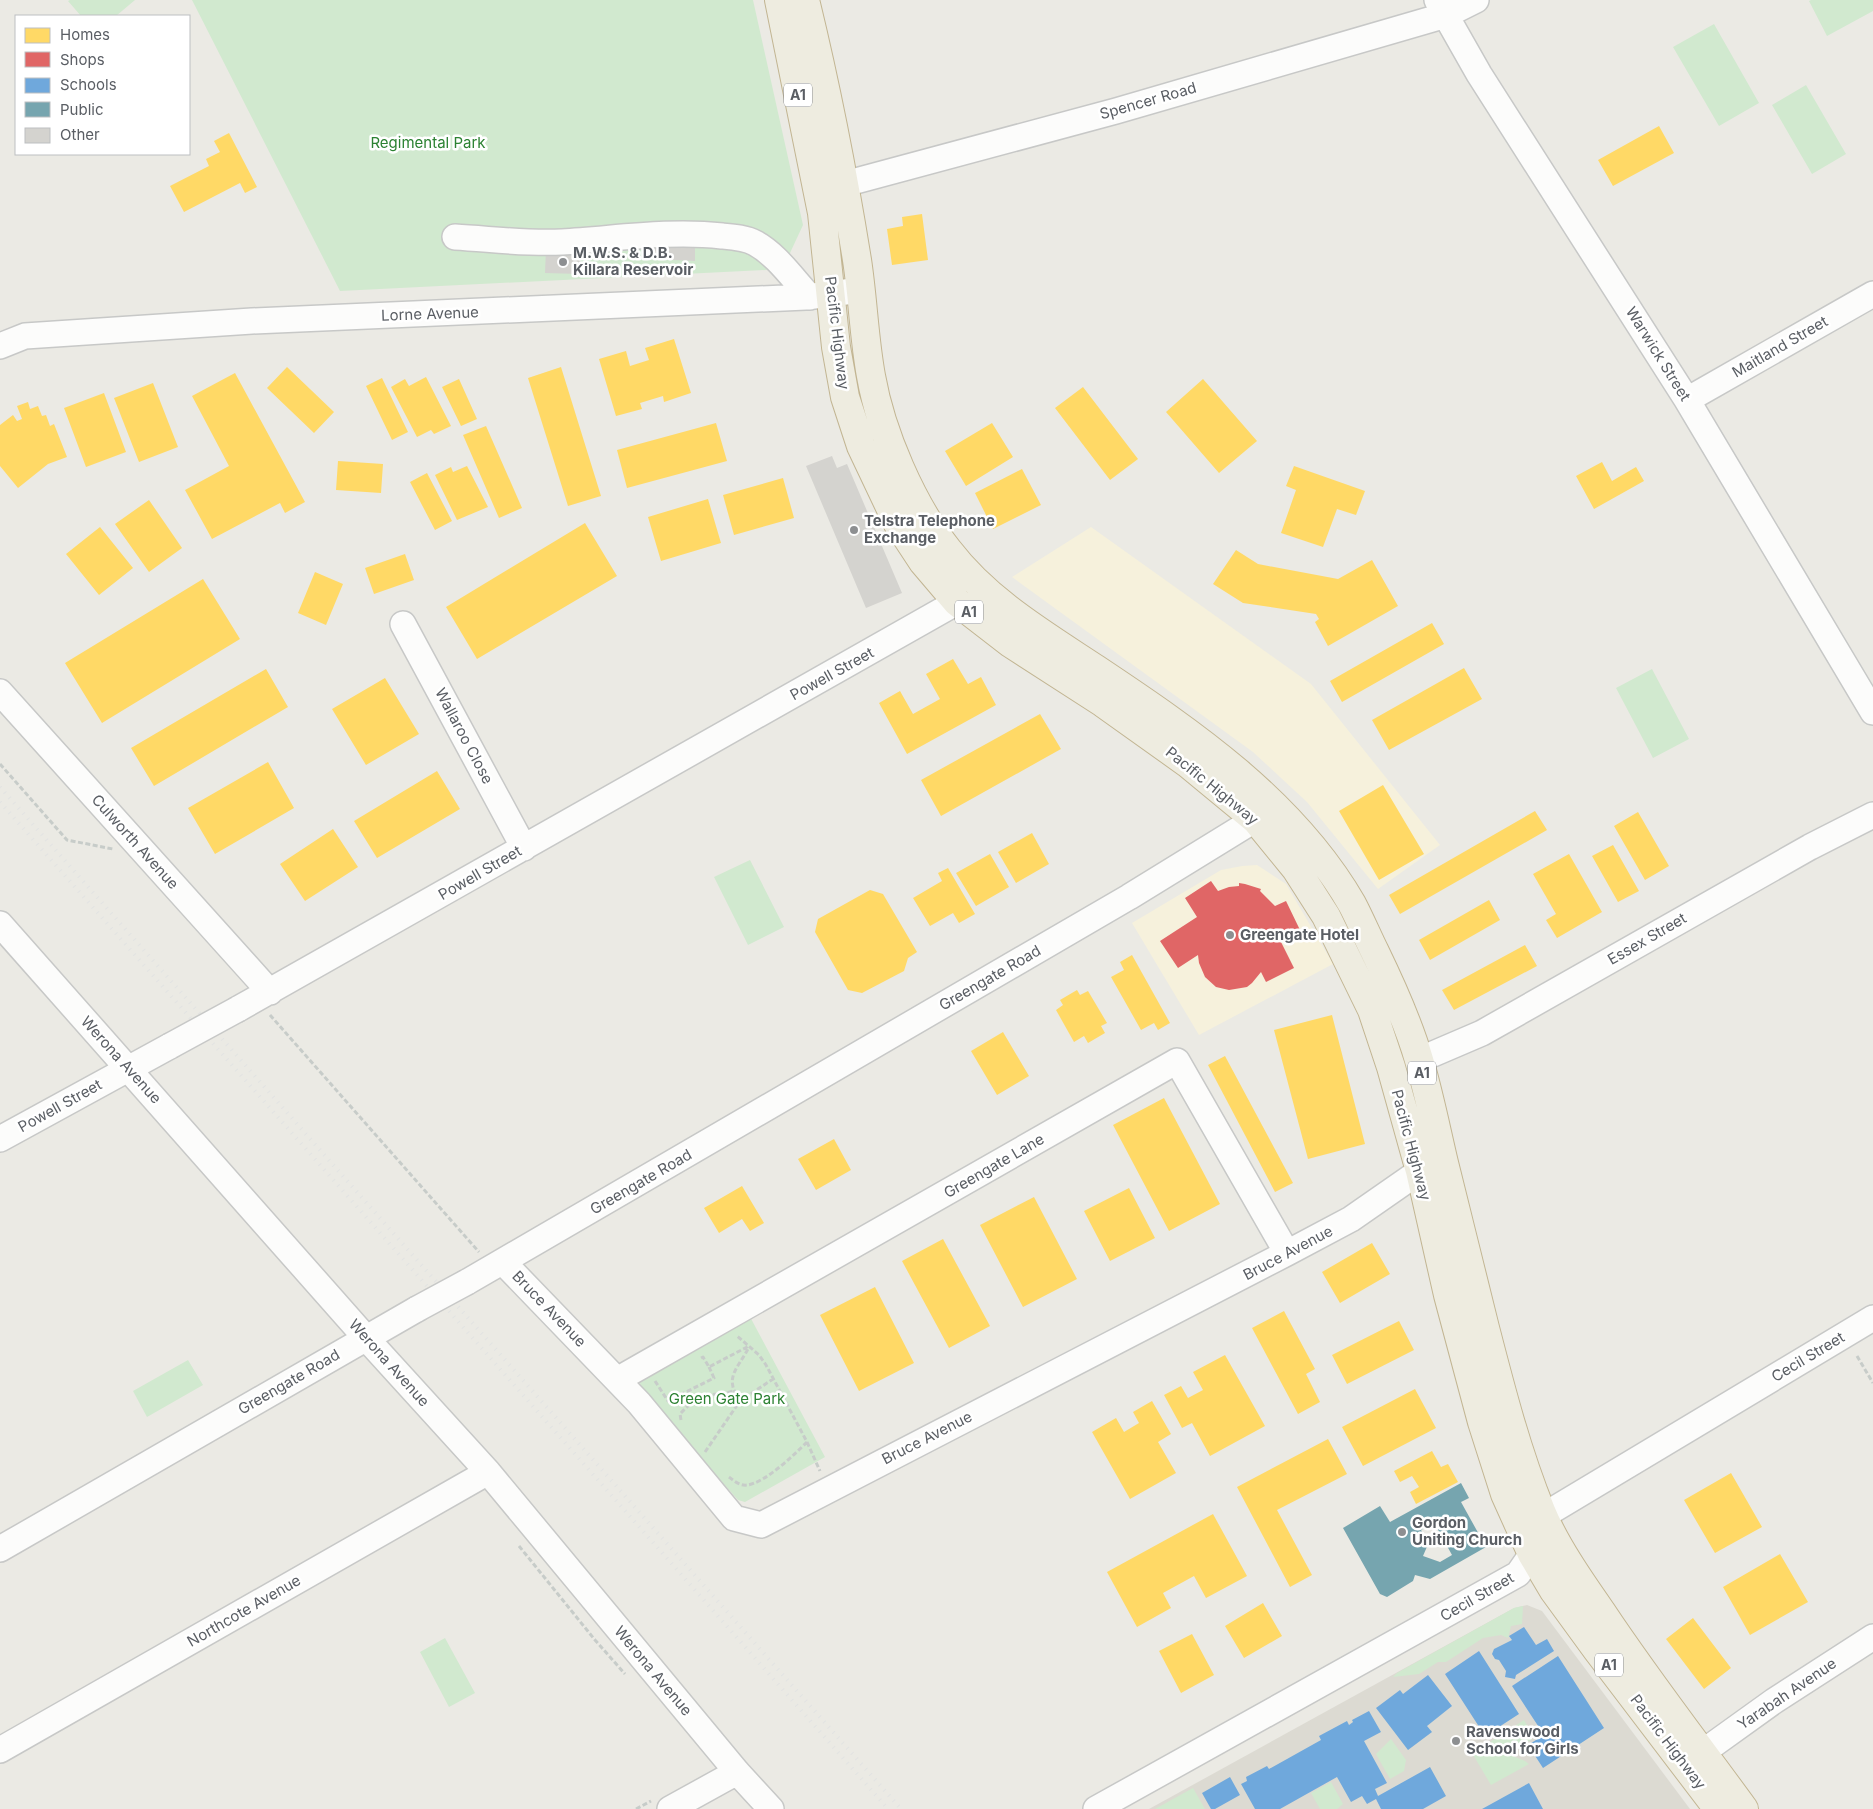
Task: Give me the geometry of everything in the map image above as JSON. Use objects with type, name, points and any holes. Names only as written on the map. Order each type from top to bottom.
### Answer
[{"type":"highway","name":"Pacific Highway","points":[[779,0],[817,191],[820,296],[844,397],[861,446],[898,524],[923,562],[957,602],[1010,643],[1266,813],[1319,855],[1352,904],[1398,1000],[1419,1060],[1496,1371],[1518,1447],[1543,1516],[1577,1576],[1619,1639],[1744,1809]]},
{"type":"highway","name":"Pacific Highway","points":[[806,0],[827,90],[844,184],[861,290],[870,370],[881,418],[922,511],[947,550],[976,582],[1002,605],[1192,736],[1255,786],[1266,813],[1346,954],[1375,1019],[1391,1067],[1420,1171],[1450,1304],[1482,1422],[1505,1494],[1532,1554],[1554,1591],[1575,1620],[1718,1809]]},
{"type":"street","name":"Spencer Road","points":[[817,191],[1116,111],[1442,7],[1476,0]]},
{"type":"street","name":"Warwick Street","points":[[1442,7],[1479,74],[1687,400],[1873,712]]},
{"type":"street","points":[[455,237],[527,242],[561,242],[654,234],[704,234],[738,238],[754,242],[769,252],[820,296]]},
{"type":"street","name":"Lorne Avenue","points":[[0,346],[26,336],[252,321],[820,296],[861,290]]},
{"type":"street","name":"Maitland Street","points":[[1687,400],[1873,294]]},
{"type":"street","name":"Powell Street","points":[[0,1139],[270,992],[957,602]]},
{"type":"street","name":"Wallaroo Close","points":[[403,624],[524,848]]},
{"type":"street","name":"Culworth Avenue","points":[[0,692],[270,992]]},
{"type":"street","name":"Greengate Road","points":[[0,1549],[366,1338],[503,1262],[1129,897],[1266,813]]},
{"type":"street","name":"Essex Street","points":[[1419,1060],[1482,1033],[1810,847],[1873,815]]},
{"type":"street","name":"Werona Avenue","points":[[0,924],[366,1338],[488,1472],[737,1772],[771,1809]]},
{"type":"street","name":"Greengate Lane","points":[[617,1380],[1177,1061],[1287,1254]]},
{"type":"street","name":"Bruce Avenue","points":[[503,1262],[617,1380],[734,1518],[761,1525],[1287,1254],[1351,1219],[1420,1171]]},
{"type":"street","name":"Cecil Street","points":[[1096,1809],[1518,1574],[1532,1554],[1536,1532],[1543,1516],[1873,1318]]},
{"type":"street","name":"Northcote Avenue","points":[[0,1750],[488,1472]]},
{"type":"street","name":"Yarabah Avenue","points":[[1703,1752],[1774,1701],[1873,1636]]},
{"type":"street","points":[[670,1809],[737,1772]]},
{"type":"path","points":[[0,764],[67,840],[148,855]]},
{"type":"path","points":[[270,992],[266,1010],[480,1253],[503,1262]]},
{"type":"path","points":[[740,1338],[759,1355],[773,1379],[807,1442],[828,1489]]},
{"type":"path","points":[[709,1367],[749,1346]]},
{"type":"path","points":[[740,1401],[733,1391],[732,1375],[749,1346]]},
{"type":"path","points":[[1857,1356],[1873,1383]]},
{"type":"path","points":[[663,1377],[655,1381],[668,1401],[714,1378],[703,1357],[695,1361]]},
{"type":"path","points":[[704,1453],[740,1401],[773,1379]]},
{"type":"path","points":[[683,1426],[680,1414],[690,1404],[711,1394],[724,1395],[733,1391]]},
{"type":"path","points":[[726,1475],[737,1484],[747,1485],[783,1466],[807,1442]]},
{"type":"path","points":[[699,1446],[710,1458]]},
{"type":"shaded area","points":[[1091,527],[1311,684],[1440,845],[1378,889],[1307,802],[1253,752],[1012,577]]},
{"type":"shaded area","points":[[1257,865],[1286,884],[1333,964],[1199,1035],[1132,923],[1221,870]]},
{"type":"shaded area","name":"Ravenswood School for Girls","points":[[1527,1605],[1542,1611],[1690,1809],[1149,1809],[1514,1608]]},
{"type":"green space","points":[[135,0],[117,15],[80,15],[68,1]]},
{"type":"green space","name":"Regimental Park","points":[[192,0],[753,0],[803,225],[790,253],[766,270],[340,291]]},
{"type":"green space","points":[[1873,0],[1873,11],[1827,36],[1809,1]]},
{"type":"green space","points":[[1714,24],[1759,103],[1719,126],[1673,47]]},
{"type":"green space","points":[[1806,85],[1846,154],[1812,174],[1772,105]]},
{"type":"green space","points":[[1652,669],[1689,739],[1653,758],[1616,688]]},
{"type":"green space","points":[[750,860],[784,927],[748,945],[714,877]]},
{"type":"green space","name":"Green Gate Park","points":[[748,1313],[825,1457],[745,1502],[738,1500],[641,1391],[640,1383],[644,1374]]},
{"type":"green space","points":[[188,1360],[203,1385],[147,1417],[133,1391]]},
{"type":"green space","points":[[1523,1606],[1522,1624],[1511,1626],[1508,1638],[1501,1635],[1483,1638],[1446,1662],[1438,1662],[1419,1674],[1393,1677],[1514,1608]]},
{"type":"green space","points":[[445,1638],[475,1693],[449,1707],[420,1652]]},
{"type":"green space","points":[[1524,1720],[1533,1735],[1531,1736],[1532,1739],[1513,1752],[1490,1742]]},
{"type":"green space","points":[[1391,1739],[1406,1760],[1404,1771],[1390,1779],[1376,1754]]},
{"type":"green space","points":[[1485,1745],[1529,1764],[1491,1785],[1472,1753]]},
{"type":"green space","points":[[1331,1782],[1343,1804],[1337,1809],[1320,1809],[1311,1793]]},
{"type":"green space","points":[[1193,1788],[1205,1809],[1155,1809]]},
{"type":"building: Homes","points":[[1659,126],[1674,153],[1613,186],[1598,160]]},
{"type":"building: Homes","points":[[229,133],[257,187],[245,193],[240,183],[184,212],[170,186],[209,166],[206,159],[220,152],[214,141]]},
{"type":"building: Homes","points":[[922,214],[928,260],[892,265],[887,229],[903,226],[902,217]]},
{"type":"building: Homes","points":[[674,339],[691,393],[664,402],[663,396],[640,403],[642,409],[616,416],[599,359],[626,351],[630,366],[649,360],[645,348]]},
{"type":"building: Homes","points":[[287,367],[334,412],[314,433],[267,388]]},
{"type":"building: Homes","points":[[561,367],[601,496],[568,506],[528,378]]},
{"type":"building: Homes","points":[[235,373],[305,502],[285,513],[280,503],[212,539],[185,490],[229,466],[192,396]]},
{"type":"building: Homes","points":[[426,377],[451,426],[434,434],[431,430],[417,437],[391,387],[405,379],[409,386]]},
{"type":"building: Homes","points":[[382,378],[408,432],[392,440],[366,386]]},
{"type":"building: Homes","points":[[459,379],[477,419],[461,426],[442,387]]},
{"type":"building: Homes","points":[[1203,379],[1257,441],[1219,473],[1166,412]]},
{"type":"building: Homes","points":[[153,383],[178,447],[139,462],[114,398]]},
{"type":"building: Homes","points":[[1083,387],[1138,459],[1110,480],[1055,408]]},
{"type":"building: Homes","points":[[104,393],[126,452],[86,467],[64,408]]},
{"type":"building: Homes","points":[[28,402],[30,409],[38,406],[42,416],[46,415],[50,426],[54,424],[67,457],[48,464],[18,488],[0,466],[0,425],[13,415],[17,421],[22,419],[17,406]]},
{"type":"building: Homes","points":[[716,423],[727,461],[627,488],[617,450]]},
{"type":"building: Homes","points":[[992,423],[1013,457],[966,486],[945,451]]},
{"type":"building: Homes","points":[[486,426],[522,508],[499,518],[463,435]]},
{"type":"building: Homes","points":[[338,461],[383,464],[381,493],[336,490]]},
{"type":"building: Homes","points":[[1602,462],[1612,481],[1636,467],[1644,481],[1594,509],[1576,476]]},
{"type":"building: Homes","points":[[467,466],[488,507],[457,520],[435,475],[451,467],[453,472]]},
{"type":"building: Homes","points":[[1294,466],[1365,491],[1356,515],[1337,509],[1323,547],[1281,533],[1296,490],[1286,486]]},
{"type":"building: Homes","points":[[1022,469],[1041,505],[993,529],[975,493]]},
{"type":"building: Homes","points":[[427,473],[452,521],[435,530],[410,482]]},
{"type":"building: Homes","points":[[783,478],[794,518],[734,535],[723,495]]},
{"type":"building: Homes","points":[[708,499],[721,543],[661,561],[648,517]]},
{"type":"building: Homes","points":[[149,500],[182,548],[149,572],[115,524]]},
{"type":"building: Homes","points":[[585,523],[617,576],[477,659],[446,607]]},
{"type":"building: Homes","points":[[100,527],[133,568],[99,595],[66,554]]},
{"type":"building: Homes","points":[[1236,550],[1258,564],[1338,579],[1372,560],[1398,606],[1328,646],[1315,622],[1319,619],[1316,614],[1243,603],[1213,584]]},
{"type":"building: Homes","points":[[405,554],[414,580],[374,594],[365,568]]},
{"type":"building: Homes","points":[[315,572],[343,584],[326,625],[298,613]]},
{"type":"building: Homes","points":[[203,579],[240,639],[102,723],[65,663]]},
{"type":"building: Homes","points":[[1432,623],[1444,644],[1342,702],[1330,681]]},
{"type":"building: Homes","points":[[953,659],[968,684],[981,677],[996,705],[907,754],[879,703],[900,691],[913,714],[940,699],[926,674]]},
{"type":"building: Homes","points":[[1464,668],[1482,699],[1389,750],[1372,720]]},
{"type":"building: Homes","points":[[266,669],[288,707],[154,786],[131,748]]},
{"type":"building: Homes","points":[[385,678],[419,734],[366,765],[332,709]]},
{"type":"building: Homes","points":[[1040,714],[1061,749],[941,816],[921,780]]},
{"type":"building: Homes","points":[[268,762],[294,808],[215,854],[188,808]]},
{"type":"building: Homes","points":[[437,771],[460,809],[377,858],[354,821]]},
{"type":"building: Homes","points":[[1383,785],[1424,854],[1379,880],[1339,811]]},
{"type":"building: Homes","points":[[1535,811],[1547,830],[1400,914],[1389,895]]},
{"type":"building: Homes","points":[[1638,812],[1669,866],[1645,880],[1614,826]]},
{"type":"building: Homes","points":[[333,829],[358,867],[305,901],[280,864]]},
{"type":"building: Homes","points":[[1032,833],[1049,864],[1016,883],[998,852]]},
{"type":"building: Homes","points":[[1613,845],[1639,891],[1618,902],[1592,856]]},
{"type":"building: Homes","points":[[990,854],[1009,887],[976,906],[956,873]]},
{"type":"building: Homes","points":[[1569,854],[1602,912],[1557,938],[1546,920],[1556,914],[1533,874]]},
{"type":"building: Homes","points":[[948,868],[975,914],[959,923],[953,913],[930,926],[913,898],[942,881],[938,873]]},
{"type":"building: Homes","points":[[870,890],[883,894],[917,952],[908,958],[904,971],[862,993],[848,990],[815,932],[818,919]]},
{"type":"building: Homes","points":[[1489,900],[1500,920],[1430,960],[1419,940]]},
{"type":"building: Homes","points":[[1525,945],[1537,966],[1454,1010],[1442,990]]},
{"type":"building: Homes","points":[[1132,955],[1170,1023],[1158,1030],[1154,1023],[1141,1030],[1111,977],[1124,970],[1120,962]]},
{"type":"building: Homes","points":[[1077,990],[1080,995],[1088,991],[1107,1023],[1101,1026],[1105,1033],[1088,1043],[1084,1036],[1074,1042],[1056,1010],[1063,1005],[1060,1000]]},
{"type":"building: Homes","points":[[1332,1015],[1365,1144],[1308,1159],[1274,1030]]},
{"type":"building: Homes","points":[[1003,1032],[1029,1076],[997,1095],[971,1051]]},
{"type":"building: Homes","points":[[1225,1056],[1293,1183],[1275,1192],[1208,1065]]},
{"type":"building: Homes","points":[[1164,1098],[1220,1204],[1169,1231],[1113,1125]]},
{"type":"building: Homes","points":[[834,1139],[851,1170],[816,1190],[798,1159]]},
{"type":"building: Homes","points":[[742,1186],[764,1223],[750,1231],[742,1219],[719,1233],[704,1208]]},
{"type":"building: Homes","points":[[1129,1188],[1155,1238],[1110,1261],[1084,1211]]},
{"type":"building: Homes","points":[[1034,1197],[1077,1279],[1023,1307],[980,1225]]},
{"type":"building: Homes","points":[[943,1239],[990,1326],[949,1348],[902,1261]]},
{"type":"building: Homes","points":[[1372,1243],[1390,1274],[1340,1303],[1322,1272]]},
{"type":"building: Homes","points":[[875,1287],[914,1363],[859,1391],[820,1315]]},
{"type":"building: Homes","points":[[1284,1311],[1315,1369],[1306,1374],[1320,1402],[1298,1414],[1252,1328]]},
{"type":"building: Homes","points":[[1399,1321],[1414,1350],[1347,1384],[1332,1355]]},
{"type":"building: Homes","points":[[1225,1355],[1265,1426],[1210,1456],[1192,1423],[1182,1428],[1164,1395],[1181,1386],[1188,1398],[1203,1390],[1193,1372]]},
{"type":"building: Homes","points":[[1415,1389],[1436,1428],[1363,1466],[1342,1427]]},
{"type":"building: Homes","points":[[1152,1401],[1171,1434],[1158,1442],[1176,1473],[1130,1499],[1092,1432],[1116,1418],[1124,1432],[1139,1423],[1133,1412]]},
{"type":"building: Homes","points":[[1328,1439],[1347,1474],[1277,1510],[1312,1575],[1290,1587],[1237,1487]]},
{"type":"building: Homes","points":[[1432,1451],[1441,1467],[1448,1464],[1458,1482],[1416,1504],[1410,1492],[1419,1487],[1412,1476],[1400,1482],[1394,1471]]},
{"type":"building: Homes","points":[[1731,1473],[1762,1527],[1715,1553],[1684,1500]]},
{"type":"building: Homes","points":[[1213,1514],[1247,1576],[1206,1598],[1194,1576],[1163,1593],[1171,1608],[1137,1627],[1107,1572]]},
{"type":"building: Homes","points":[[1780,1554],[1808,1602],[1750,1635],[1723,1587]]},
{"type":"building: Homes","points":[[1263,1603],[1282,1636],[1244,1658],[1225,1626]]},
{"type":"building: Homes","points":[[1693,1618],[1731,1668],[1704,1689],[1666,1639]]},
{"type":"building: Homes","points":[[1192,1634],[1214,1675],[1181,1693],[1159,1651]]},
{"type":"building: Shops","name":"Greengate Hotel","points":[[1211,881],[1218,891],[1239,886],[1239,883],[1261,889],[1260,891],[1275,906],[1286,901],[1300,930],[1280,940],[1294,968],[1266,982],[1261,972],[1247,987],[1229,990],[1216,987],[1205,977],[1198,955],[1178,968],[1160,941],[1197,917],[1185,898]]},
{"type":"building: Schools","points":[[1524,1627],[1536,1645],[1547,1639],[1554,1651],[1516,1675],[1515,1679],[1505,1677],[1506,1671],[1499,1660],[1495,1659],[1492,1654],[1494,1649],[1512,1640],[1509,1636]]},
{"type":"building: Schools","points":[[1479,1651],[1519,1714],[1485,1736],[1445,1674]]},
{"type":"building: Schools","points":[[1558,1656],[1604,1728],[1543,1768],[1528,1745],[1544,1735],[1512,1686]]},
{"type":"building: Schools","points":[[1428,1675],[1452,1706],[1427,1726],[1432,1732],[1408,1750],[1376,1708],[1400,1690],[1403,1694]]},
{"type":"building: Schools","points":[[1369,1711],[1381,1732],[1364,1741],[1387,1783],[1375,1789],[1378,1796],[1430,1767],[1446,1796],[1423,1809],[1381,1809],[1376,1799],[1367,1804],[1362,1796],[1351,1802],[1337,1777],[1280,1809],[1255,1809],[1241,1784],[1247,1781],[1246,1777],[1267,1766],[1269,1769],[1321,1740],[1319,1736],[1347,1721],[1349,1725],[1353,1722],[1352,1720]]},
{"type":"building: Schools","points":[[1230,1777],[1240,1795],[1215,1809],[1211,1809],[1202,1793]]},
{"type":"building: Schools","points":[[1529,1783],[1543,1809],[1482,1809]]},
{"type":"building: Public","points":[[1461,1483],[1469,1498],[1461,1502],[1486,1547],[1430,1579],[1415,1575],[1413,1581],[1387,1597],[1380,1594],[1343,1528],[1380,1506],[1390,1522]],"holes":[[[1430,1525],[1431,1528],[1436,1526],[1452,1555],[1440,1562],[1423,1556],[1429,1542],[1421,1530]]]},
{"type":"building: Other","points":[[653,240],[695,242],[695,261],[652,259]]},
{"type":"building: Other","name":"M.W.S. & D.B. Killara Reservoir","points":[[546,249],[581,251],[580,274],[545,273]]},
{"type":"building: Other","name":"Telstra Telephone Exchange","points":[[832,456],[837,468],[847,464],[902,593],[866,608],[806,466]]},
{"type":"railway","points":[[0,787],[901,1809]]},
{"type":"railway","points":[[0,802],[888,1809]]},
{"type":"place","name":"M.W.S. & D.B. Killara Reservoir","points":[[563,262]]},
{"type":"place","name":"Telstra Telephone Exchange","points":[[854,530]]},
{"type":"place","name":"Greengate Hotel","points":[[1230,935]]},
{"type":"place","name":"Gordon Uniting Church","points":[[1402,1532]]},
{"type":"place","name":"Ravenswood School for Girls","points":[[1456,1741]]}]
